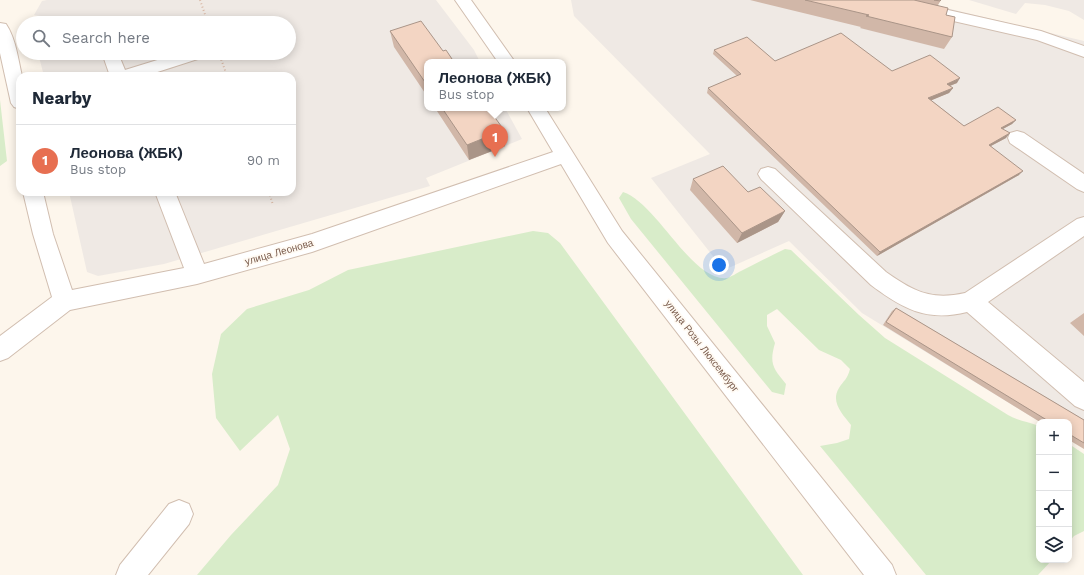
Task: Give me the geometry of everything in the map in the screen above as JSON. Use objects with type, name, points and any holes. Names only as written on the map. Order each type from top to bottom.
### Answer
[{"type":"street","points":[[463,0],[505,59]]},
{"type":"street","points":[[883,0],[1041,36],[1084,52]]},
{"type":"street","points":[[0,28],[6,43],[16,86]]},
{"type":"street","points":[[113,60],[117,72]]},
{"type":"street","points":[[139,72],[176,60]]},
{"type":"street","name":"улица Розы Люксембург","points":[[538,111],[615,237],[882,575]]},
{"type":"street","points":[[1017,138],[1084,184]]},
{"type":"street","name":"улица Леонова","points":[[0,350],[64,301],[197,274],[312,243],[564,156]]},
{"type":"street","points":[[768,174],[887,286],[906,297],[924,304],[944,307],[960,306],[971,301],[1084,226]]},
{"type":"street","points":[[34,196],[43,234],[64,301]]},
{"type":"street","points":[[167,196],[197,274]]},
{"type":"street","points":[[971,301],[1084,398]]},
{"type":"street","points":[[130,575],[179,514]]},
{"type":"path","points":[[200,0],[206,16]]},
{"type":"path","points":[[221,60],[226,72]]},
{"type":"path","points":[[270,196],[273,205]]},
{"type":"shaded area","points":[[436,0],[474,50],[478,59],[424,59],[424,111],[507,111],[522,139],[426,178],[430,186],[164,264],[98,276],[87,272],[70,196],[296,196],[296,72],[43,72],[40,60],[296,60],[296,16],[34,15],[42,1]]},
{"type":"shaded area","points":[[571,0],[913,0],[1084,41],[1084,449],[1072,427],[1072,419],[1036,420],[862,313],[789,241],[724,270],[651,178],[710,154],[574,16]]},
{"type":"shaded area","points":[[969,0],[1084,0],[1084,20],[1069,11],[1045,5],[1025,3],[1016,14]]},
{"type":"green space","points":[[0,100],[7,161],[0,166]]},
{"type":"green space","points":[[623,192],[636,199],[649,211],[701,268],[714,276],[727,278],[785,249],[791,250],[885,338],[1008,415],[1036,425],[1036,563],[1049,563],[1038,575],[926,575],[820,446],[849,439],[851,425],[839,408],[836,398],[839,388],[847,378],[850,369],[841,360],[819,350],[777,309],[767,315],[767,326],[775,343],[772,356],[773,365],[786,384],[784,395],[772,392],[631,219],[619,198]]},
{"type":"green space","points":[[533,231],[548,233],[560,243],[803,575],[197,575],[231,535],[278,485],[290,449],[278,415],[240,451],[216,418],[212,374],[221,334],[247,309],[309,290],[348,270]]},
{"type":"green space","points":[[1072,446],[1084,454],[1084,531],[1072,538]]},
{"type":"building","points":[[805,0],[914,0],[948,8],[946,15],[955,17],[952,37],[866,16],[869,15]]},
{"type":"building","points":[[421,21],[443,51],[446,50],[452,59],[424,59],[424,81],[390,31]]},
{"type":"building","points":[[841,33],[892,71],[930,55],[960,78],[947,84],[953,88],[928,98],[964,126],[998,107],[1016,120],[1001,128],[1010,133],[989,145],[1023,171],[880,252],[708,88],[741,74],[714,50],[747,37],[775,61]]},
{"type":"building","points":[[444,111],[490,111],[504,130],[467,145]]},
{"type":"building","points":[[723,166],[748,192],[760,187],[785,211],[742,233],[693,179]]},
{"type":"building","points":[[896,308],[1084,420],[1084,443],[1072,436],[1072,419],[1045,419],[886,322]]},
{"type":"place","name":"Леонова (ЖБК)","points":[[495,157]]}]
